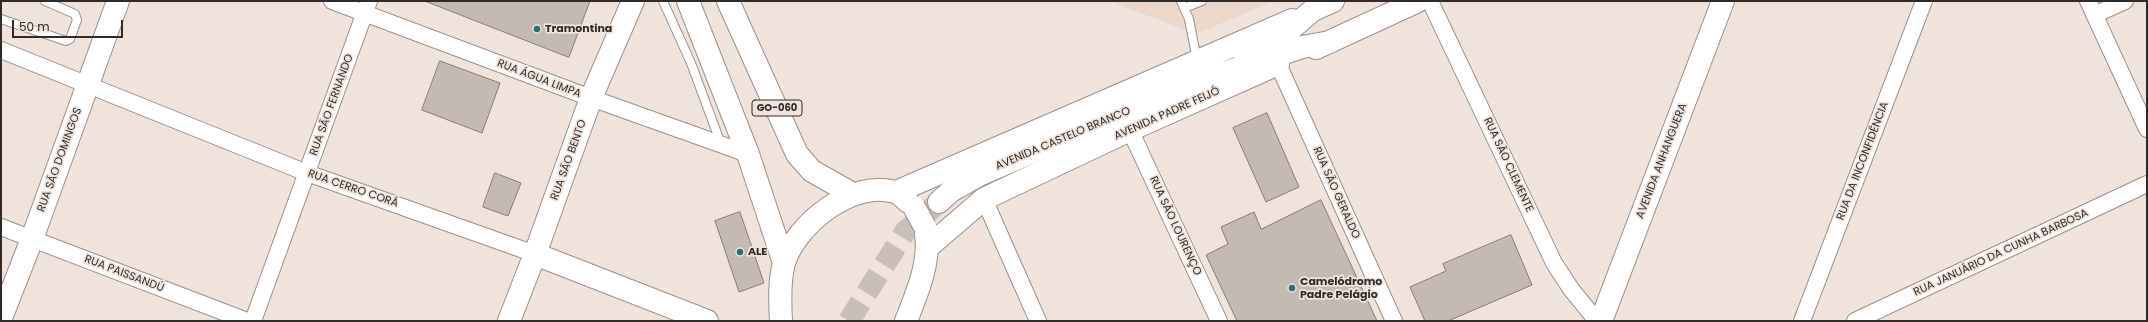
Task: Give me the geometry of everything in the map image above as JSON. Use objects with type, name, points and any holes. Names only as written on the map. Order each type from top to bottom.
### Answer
[{"type":"main road","name":"RUA SÃO DOMINGOS","points":[[1,318],[32,239],[118,1]]},
{"type":"main road","name":"RUA SÃO BENTO","points":[[509,321],[535,254],[591,98],[633,1]]},
{"type":"main road","points":[[688,1],[748,154],[784,263]]},
{"type":"main road","name":"GO-060","points":[[728,1],[797,154],[812,171],[851,193]]},
{"type":"main road","points":[[782,321],[780,298],[784,263],[795,243],[810,224],[827,208],[851,193],[874,189],[896,192],[1333,1]]},
{"type":"main road","name":"AVENIDA PADRE FEIJÓ","points":[[927,237],[984,199],[1130,130],[1330,42],[1418,1]]},
{"type":"main road","name":"AVENIDA ANHANGUERA","points":[[1600,321],[1723,1]]},
{"type":"main road","name":"AVENIDA CASTELO BRANCO","points":[[939,202],[951,191],[979,175],[1191,84],[1272,41],[1314,10]]},
{"type":"main road","name":"AVENIDA CASTELO BRANCO","points":[[1191,84],[1302,47],[1330,42]]},
{"type":"main road","points":[[896,192],[914,207],[927,237],[922,278],[906,321]]},
{"type":"main road","name":"RUA CERRO CORÁ","points":[[535,254],[707,321]]},
{"type":"street","name":"RUA ÁGUA LIMPA","points":[[332,1],[367,7],[591,98],[748,154]]},
{"type":"street","name":"RUA SÃO CLEMENTE","points":[[1430,1],[1554,263],[1571,289],[1597,321]]},
{"type":"street","name":"RUA DA INCONFIDÊNCIA","points":[[1802,321],[1924,1]]},
{"type":"street","points":[[2125,1],[2091,8],[2147,129]]},
{"type":"street","name":"RUA SÃO FERNANDO","points":[[253,321],[367,7]]},
{"type":"street","name":"RUA CERRO CORÁ","points":[[1,50],[307,174],[535,254]]},
{"type":"street","name":"RUA SÃO GERALDO","points":[[1278,64],[1394,321]]},
{"type":"street","name":"RUA SÃO LOURENÇO","points":[[1130,130],[1219,321]]},
{"type":"street","name":"RUA JANUÁRIO DA CUNHA BARBOSA","points":[[1855,321],[2147,184]]},
{"type":"street","points":[[984,199],[1038,321]]},
{"type":"street","name":"RUA PAISSANDÚ","points":[[1,227],[247,321]]},
{"type":"lane","points":[[1,19],[66,41],[70,39],[77,20],[75,14],[45,1]]},
{"type":"lane","points":[[663,1],[691,63],[721,144]]},
{"type":"lane","points":[[1197,61],[1189,19],[1183,5],[1202,1]]},
{"type":"shaded area","points":[[1109,1],[1274,1],[1196,34]]},
{"type":"building","name":"Tramontina","points":[[425,1],[590,1],[569,57]]},
{"type":"building","points":[[440,61],[500,83],[482,133],[422,110]]},
{"type":"building","points":[[1267,113],[1299,187],[1266,202],[1233,128]]},
{"type":"building","points":[[495,173],[521,183],[508,216],[483,207]]},
{"type":"building","name":"Camelódromo Padre Pelágio","points":[[1321,200],[1377,321],[1237,321],[1206,255],[1228,244],[1221,227],[1254,212],[1261,229]]},
{"type":"building","name":"ALE","points":[[740,212],[764,283],[739,292],[715,221]]},
{"type":"building","points":[[1511,235],[1532,285],[1448,321],[1425,321],[1410,287],[1446,271],[1443,264]]},
{"type":"tunnel","points":[[849,321],[905,232],[939,202]]},
{"type":"place","name":"Tramontina","points":[[537,29]]},
{"type":"place","name":"ALE","points":[[740,252]]},
{"type":"place","name":"Camelódromo Padre Pelágio","points":[[1292,288]]}]
